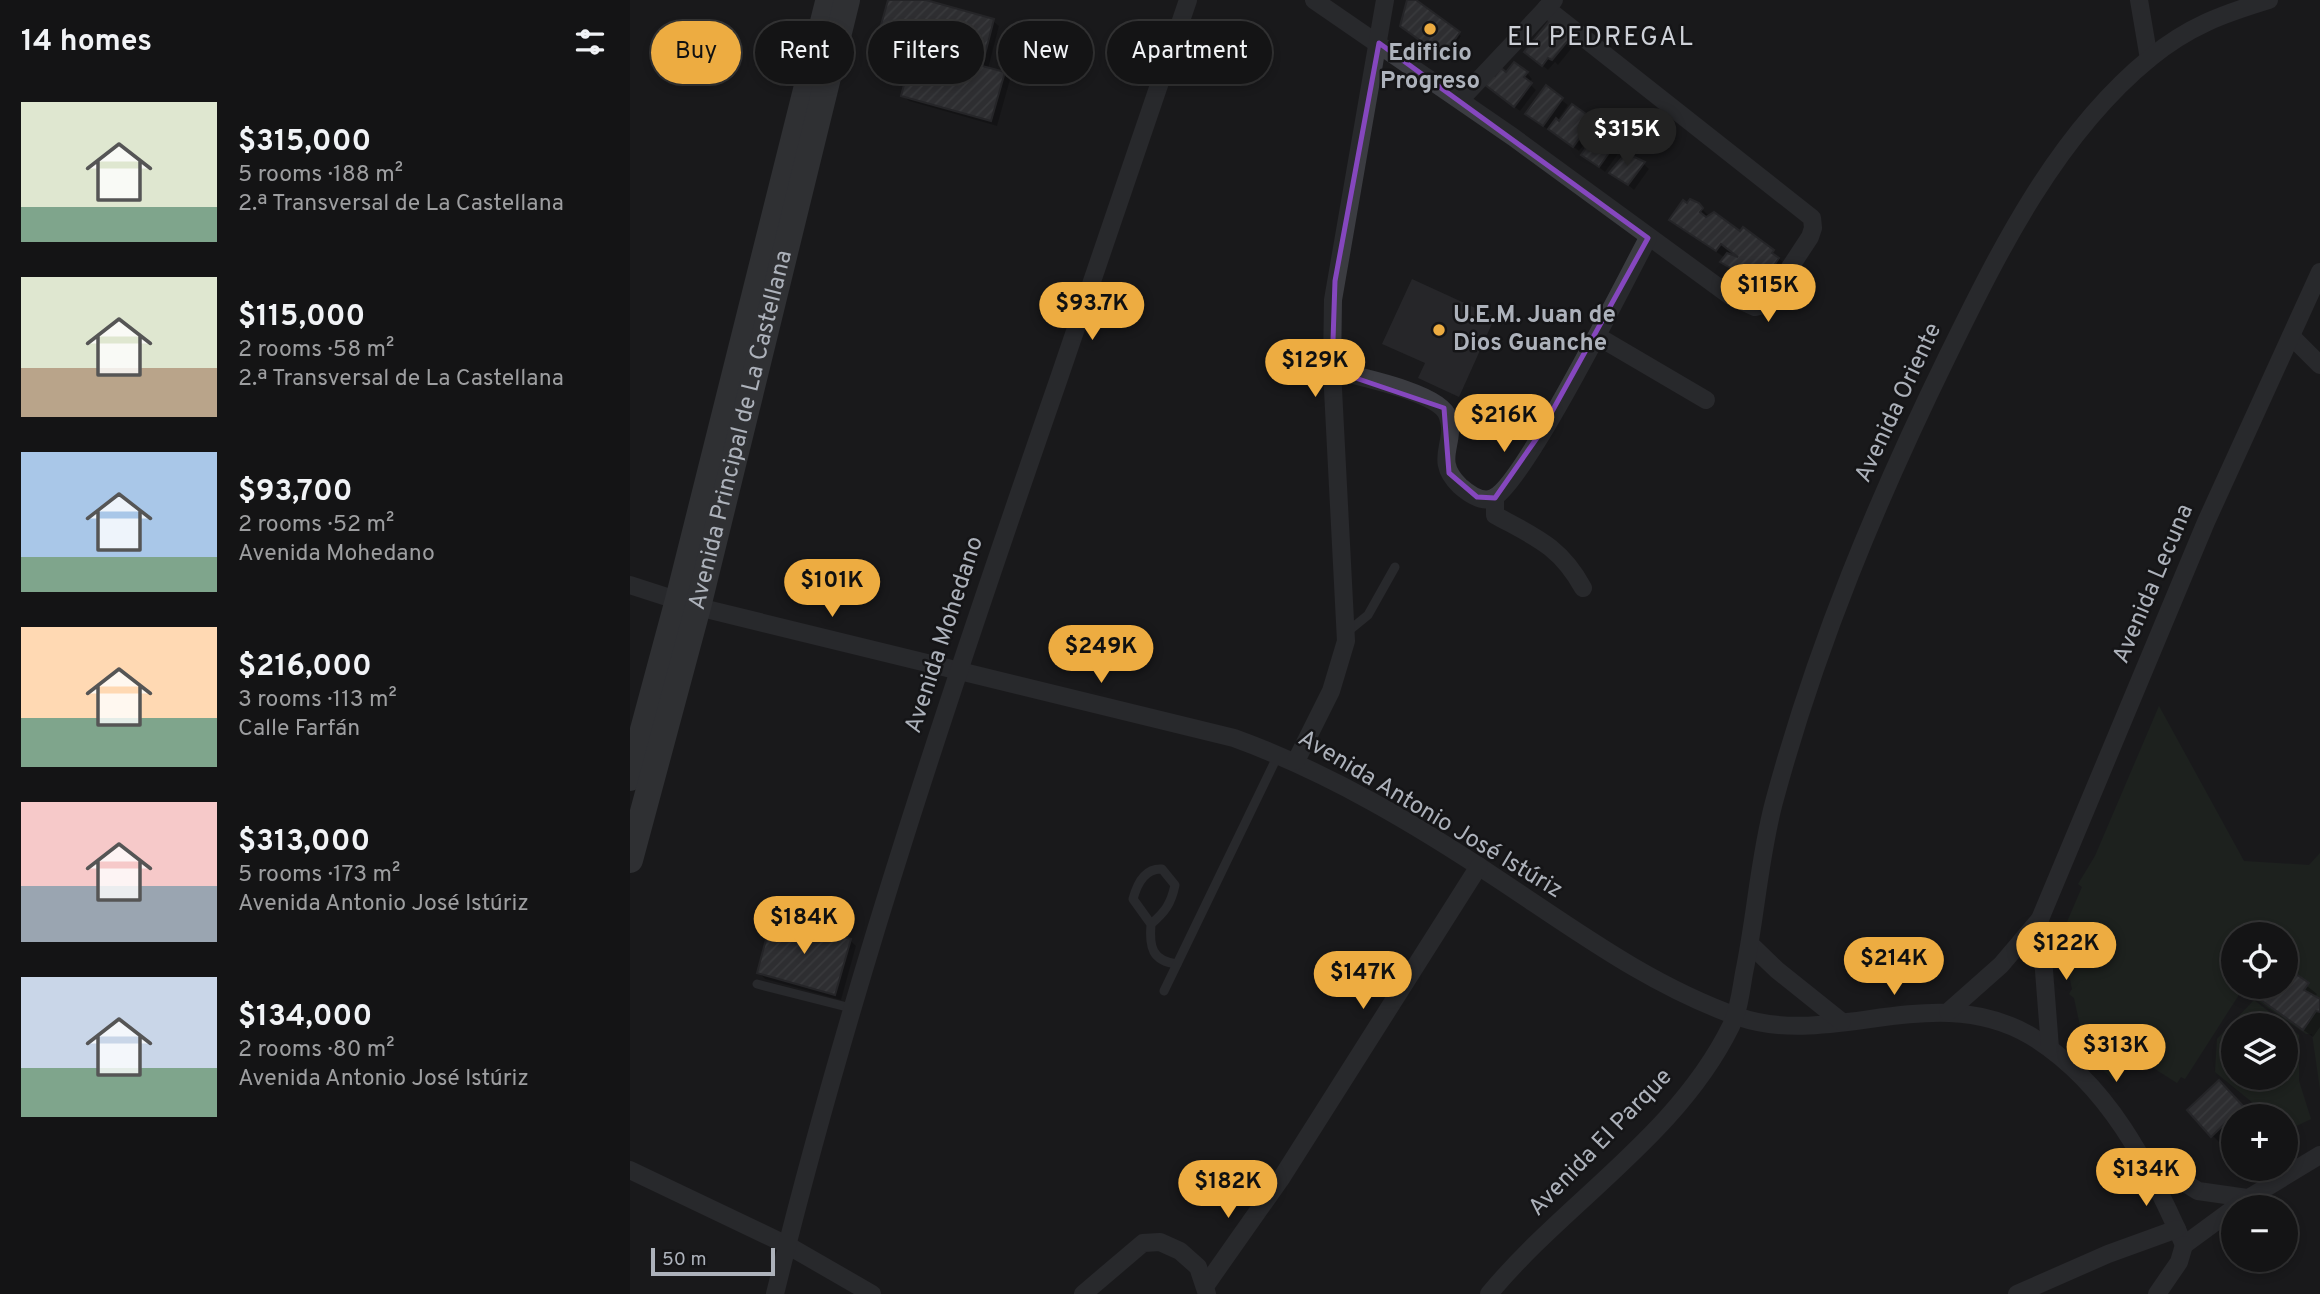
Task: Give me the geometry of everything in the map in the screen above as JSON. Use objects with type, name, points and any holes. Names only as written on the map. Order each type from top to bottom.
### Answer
[{"type":"street","name":"Avenida Principal de La Castellana","points":[[630,860],[828,0]]},
{"type":"street","name":"Avenida Principal de La Castellana","points":[[630,778],[688,604],[847,0]]},
{"type":"street","name":"Avenida Mohedano","points":[[775,1294],[825,1096],[958,671],[1188,0]]},
{"type":"street","points":[[1314,0],[1460,100],[1729,295],[1755,307],[1766,304],[1813,228],[1812,218],[1804,210],[1550,4],[1460,100]]},
{"type":"street","points":[[1296,761],[1331,691],[1344,655],[1346,633],[1332,370],[1335,281],[1385,0]]},
{"type":"street","points":[[2139,0],[2149,58]]},
{"type":"street","name":"Avenida Oriente","points":[[1735,1016],[1750,944],[1766,835],[1817,656],[1862,539],[1978,295],[2051,166],[2123,81],[2149,58],[2212,17],[2269,0]]},
{"type":"street","points":[[1583,587],[1569,563],[1549,545],[1495,515],[1495,498],[1510,481],[1598,336],[1648,238]]},
{"type":"street","name":"Avenida Lecuna","points":[[1948,1012],[2001,965],[2040,919],[2206,522],[2320,272]]},
{"type":"street","points":[[1598,336],[1706,400]]},
{"type":"street","points":[[2291,336],[2320,365]]},
{"type":"street","points":[[1332,370],[1401,389],[1444,408],[1450,429],[1445,457],[1449,473],[1477,498],[1495,498]]},
{"type":"street","name":"Avenida Antonio José Istúriz","points":[[630,585],[688,604],[1234,738],[1296,761],[1479,866],[1635,970],[1667,988],[1735,1016],[1765,1023],[1842,1022],[1948,1012],[1996,1020],[2050,1048],[2105,1101],[2143,1156],[2180,1237]]},
{"type":"street","points":[[1206,1289],[1282,1177],[1479,866]]},
{"type":"street","name":"Avenida Lecuna","points":[[2040,919],[2050,1048]]},
{"type":"street","points":[[1750,944],[1777,970],[1842,1022]]},
{"type":"street","name":"Avenida El Parque","points":[[1489,1294],[1688,1092],[1735,1016]]},
{"type":"street","points":[[2254,1195],[2320,1155]]},
{"type":"street","name":"Avenida Antonio José Istúriz","points":[[2143,1156],[2198,1191],[2221,1199]]},
{"type":"street","points":[[630,1170],[787,1245],[872,1294]]},
{"type":"street","points":[[2017,1294],[2120,1249],[2180,1237],[2221,1214]]},
{"type":"street","points":[[2158,1294],[2179,1262],[2180,1237]]},
{"type":"street","points":[[1083,1294],[1143,1243],[1160,1242],[1180,1251],[1198,1267],[1206,1289]]},
{"type":"lane","points":[[1346,633],[1368,615],[1395,567]]},
{"type":"lane","points":[[1164,991],[1278,754]]},
{"type":"lane","points":[[1151,924],[1133,899],[1141,878],[1154,869],[1162,869],[1170,875],[1175,885],[1169,907],[1151,924],[1149,943],[1153,954],[1164,962],[1177,964]]},
{"type":"lane","points":[[757,984],[851,1008]]},
{"type":"highlighted area","points":[[1379,43],[1648,238],[1539,435],[1495,498],[1477,497],[1449,473],[1444,408],[1332,370],[1335,281]]},
{"type":"shaded area","name":"U.E.M. Juan de Dios Guanche","points":[[1412,279],[1495,317],[1459,397],[1418,378],[1425,363],[1382,344]]},
{"type":"shaded area","points":[[2159,706],[2244,861],[2309,865],[2320,853],[2320,1089],[2312,1034],[2306,1034],[2298,1028],[2298,1013],[2275,1013],[2255,999],[2298,999],[2298,922],[2221,922],[2221,999],[2236,999],[2227,1013],[2221,1013],[2221,1023],[2185,1079],[2181,1077],[2177,1083],[2144,1062],[2148,1055],[2137,1048],[2113,1080],[2086,1053],[2074,998],[2069,994],[2072,989],[2061,936],[2082,887],[2078,884],[2095,856]]},
{"type":"shaded area","points":[[2254,1000],[2271,1013],[2242,1013]]},
{"type":"shaded area","points":[[2298,1034],[2299,1081],[2311,1119],[2298,1125],[2298,1104],[2254,1104],[2237,1090],[2298,1090]]},
{"type":"shaded area","points":[[2221,1035],[2221,1077],[2215,1072],[2217,1039]]},
{"type":"building","points":[[888,0],[926,0],[994,19],[984,58],[984,21],[882,21]]},
{"type":"building","name":"Edificio Progreso","points":[[1407,0],[1416,0],[1460,32],[1443,57],[1400,26]]},
{"type":"building","points":[[1550,20],[1571,37],[1552,60],[1548,58],[1542,66],[1524,52]]},
{"type":"building","points":[[1514,62],[1528,72],[1524,77],[1532,83],[1514,107],[1484,84],[1501,68],[1506,72]]},
{"type":"building","points":[[984,67],[998,70],[998,84],[1002,84],[991,121],[901,96],[904,84],[984,84]]},
{"type":"building","points":[[1546,85],[1563,98],[1543,126],[1525,114]]},
{"type":"building","points":[[1572,104],[1593,119],[1573,147],[1548,129],[1556,118],[1559,121]]},
{"type":"building","points":[[1602,125],[1620,137],[1599,167],[1581,155]]},
{"type":"building","points":[[1626,153],[1645,162],[1628,185],[1609,173]]},
{"type":"building","points":[[1690,199],[1699,203],[1703,208],[1700,212],[1706,217],[1714,212],[1740,231],[1743,227],[1774,250],[1772,253],[1779,258],[1773,267],[1778,270],[1765,287],[1745,273],[1743,275],[1720,262],[1727,253],[1738,257],[1721,244],[1716,251],[1669,220],[1683,200],[1687,203]]},
{"type":"building","points":[[772,917],[851,939],[835,995],[757,973]]},
{"type":"building","points":[[2298,975],[2309,983],[2304,990],[2320,999],[2320,1012],[2316,1011],[2303,1030],[2298,1026],[2298,1013],[2279,1013],[2260,999],[2298,999]]},
{"type":"building","points":[[2219,1080],[2221,1090],[2228,1090],[2241,1104],[2221,1104],[2221,1127],[2211,1137],[2187,1110]]},
{"type":"place","name":"Edificio Progreso","points":[[1430,29]]},
{"type":"place","name":"U.E.M. Juan de Dios Guanche","points":[[1439,330]]},
{"type":"district","name":"EL PEDREGAL","points":[[1601,38]]}]
